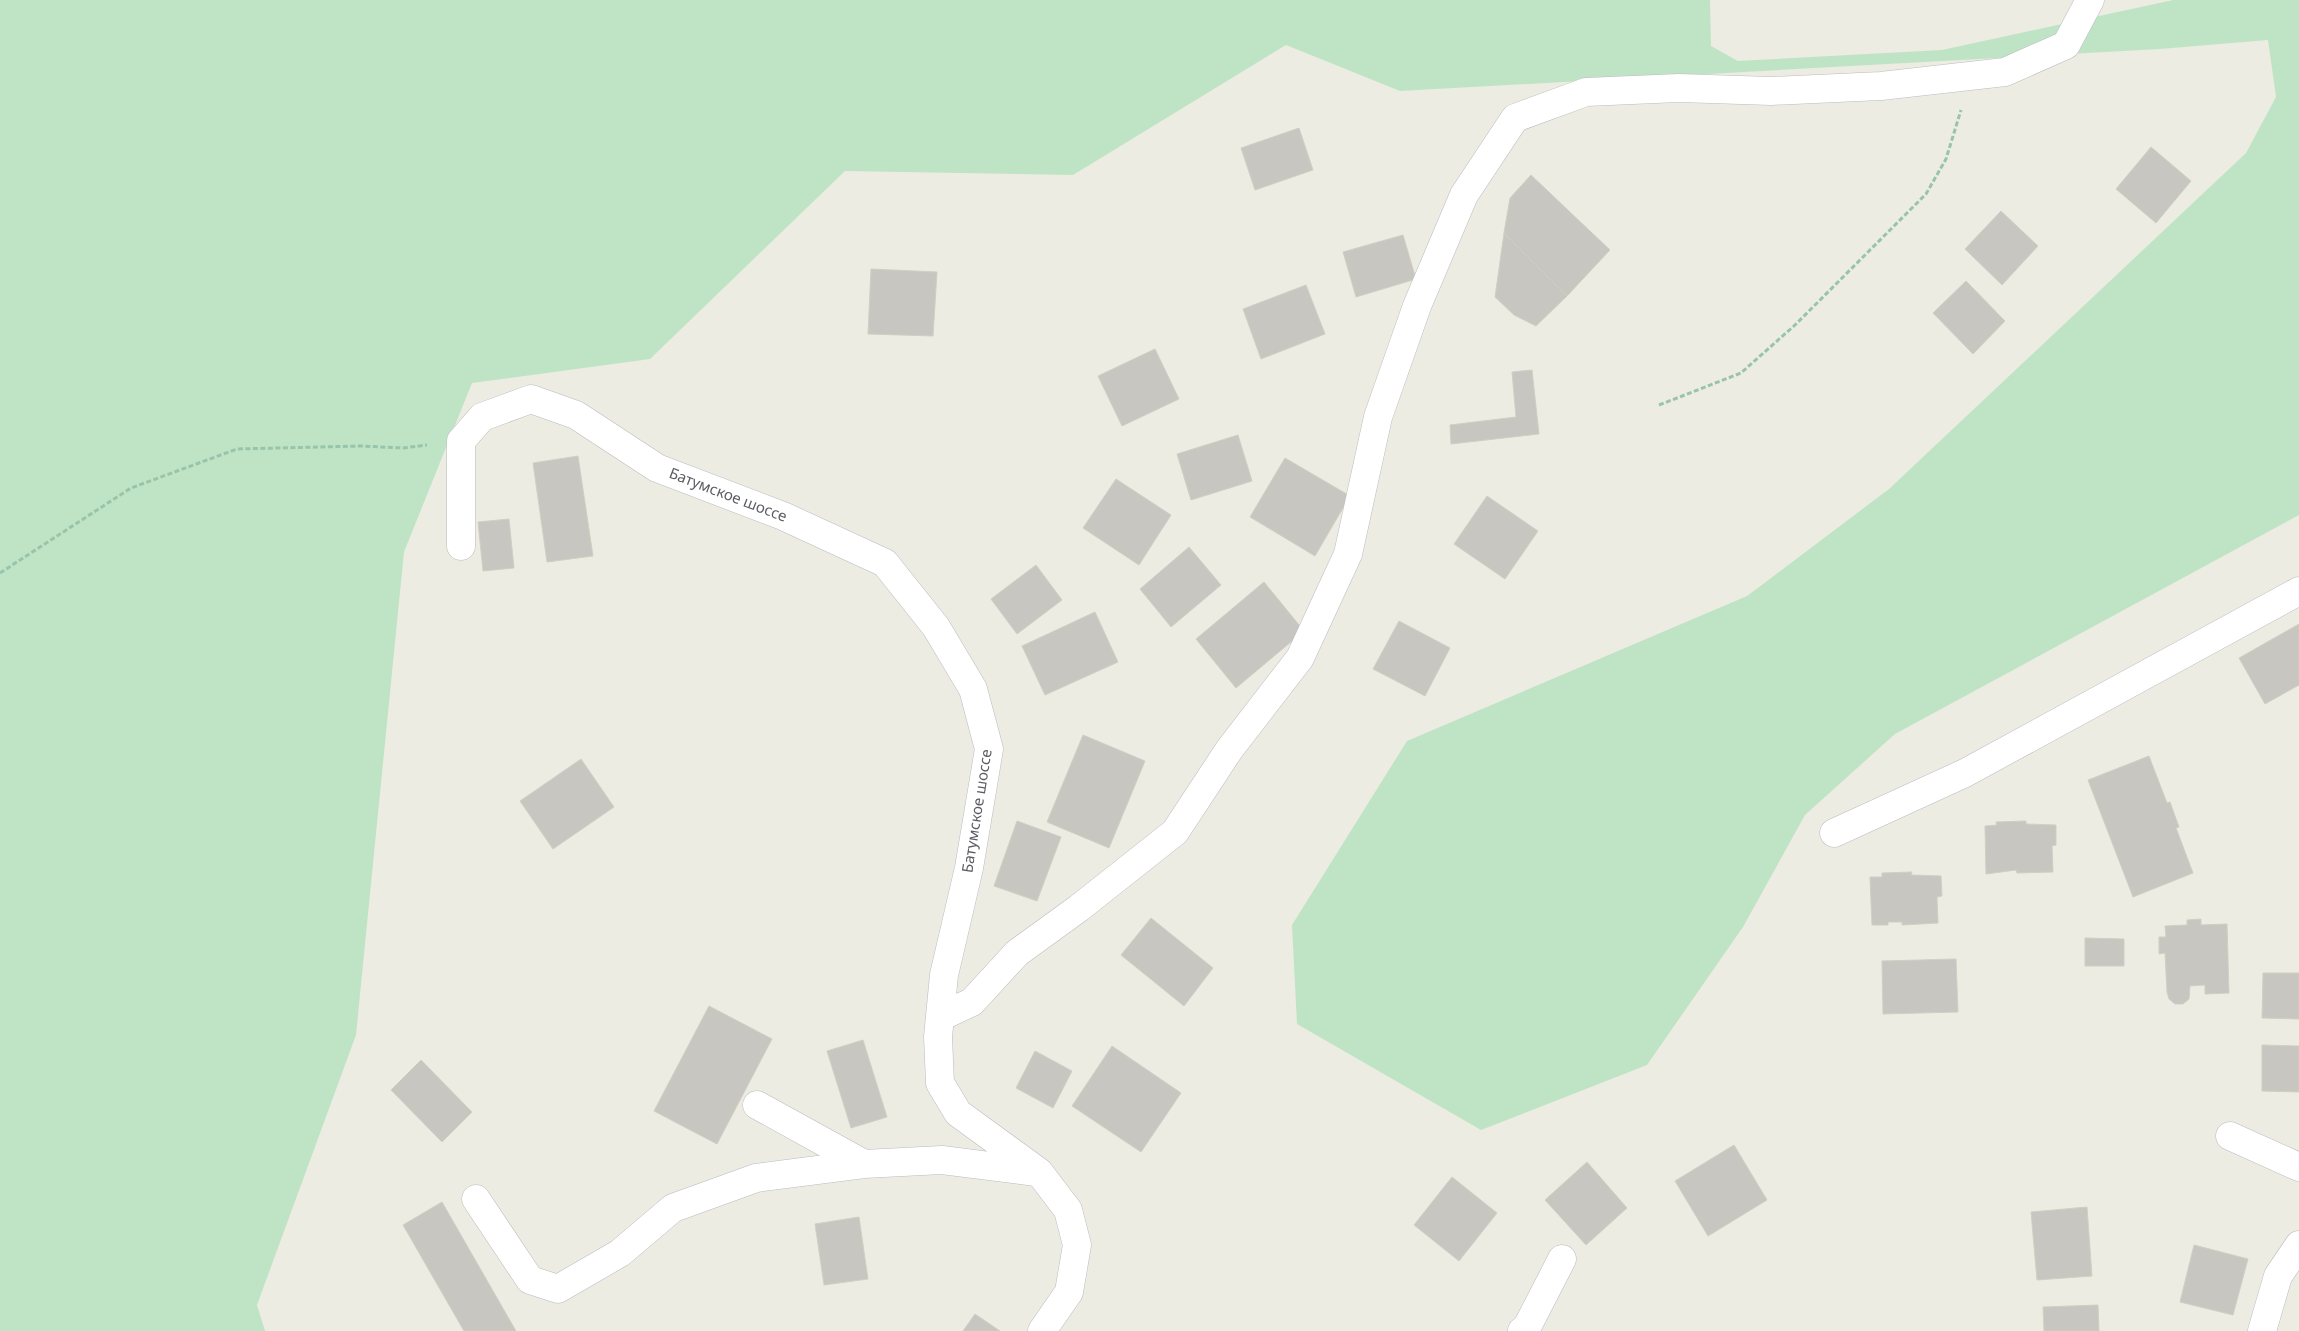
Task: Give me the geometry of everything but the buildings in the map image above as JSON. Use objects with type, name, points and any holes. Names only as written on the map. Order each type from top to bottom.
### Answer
[{"type":"street","points":[[940,1017],[972,1002],[1017,953],[1176,832],[1229,750],[1300,658],[1348,554],[1378,417],[1417,306],[1464,195],[1515,118],[1586,92],[1679,88],[1771,91],[1881,86],[2005,72],[2066,45],[2090,0]]},
{"type":"street","name":"Батумское шоссе","points":[[462,441],[482,417],[531,399],[576,415],[657,468],[783,516],[886,563],[936,627],[973,689],[989,749],[969,868],[944,975],[938,1037],[940,1083],[958,1113],[1039,1172],[1068,1210],[1077,1245],[1069,1292],[1042,1331]]},
{"type":"street","points":[[461,546],[462,441]]},
{"type":"street","points":[[1834,834],[1965,773],[2299,591]]},
{"type":"street","points":[[757,1106],[864,1164]]},
{"type":"street","points":[[2230,1136],[2299,1167]]},
{"type":"street","points":[[476,1199],[530,1280],[558,1289],[620,1253],[673,1208],[756,1178],[864,1164],[942,1160],[1039,1172]]},
{"type":"street","points":[[2262,1331],[2278,1276],[2299,1245]]},
{"type":"street","points":[[1522,1331],[1527,1327],[1562,1259]]},
{"type":"path","points":[[1659,405],[1741,373],[1795,325],[1926,194],[1946,159],[1972,76]]},
{"type":"path","points":[[0,573],[131,488],[237,449],[360,446],[403,448],[462,441]]},
{"type":"green space","points":[[0,0],[1710,0],[1711,46],[1738,61],[1942,50],[2173,0],[2299,0],[2299,515],[1895,734],[1805,815],[1743,927],[1647,1065],[1481,1130],[1297,1024],[1292,925],[1407,741],[1747,596],[1889,489],[2246,153],[2276,97],[2268,40],[2160,49],[1400,91],[1286,45],[1073,175],[845,171],[650,359],[472,383],[404,552],[356,1035],[257,1305],[265,1331],[0,1331]]}]
